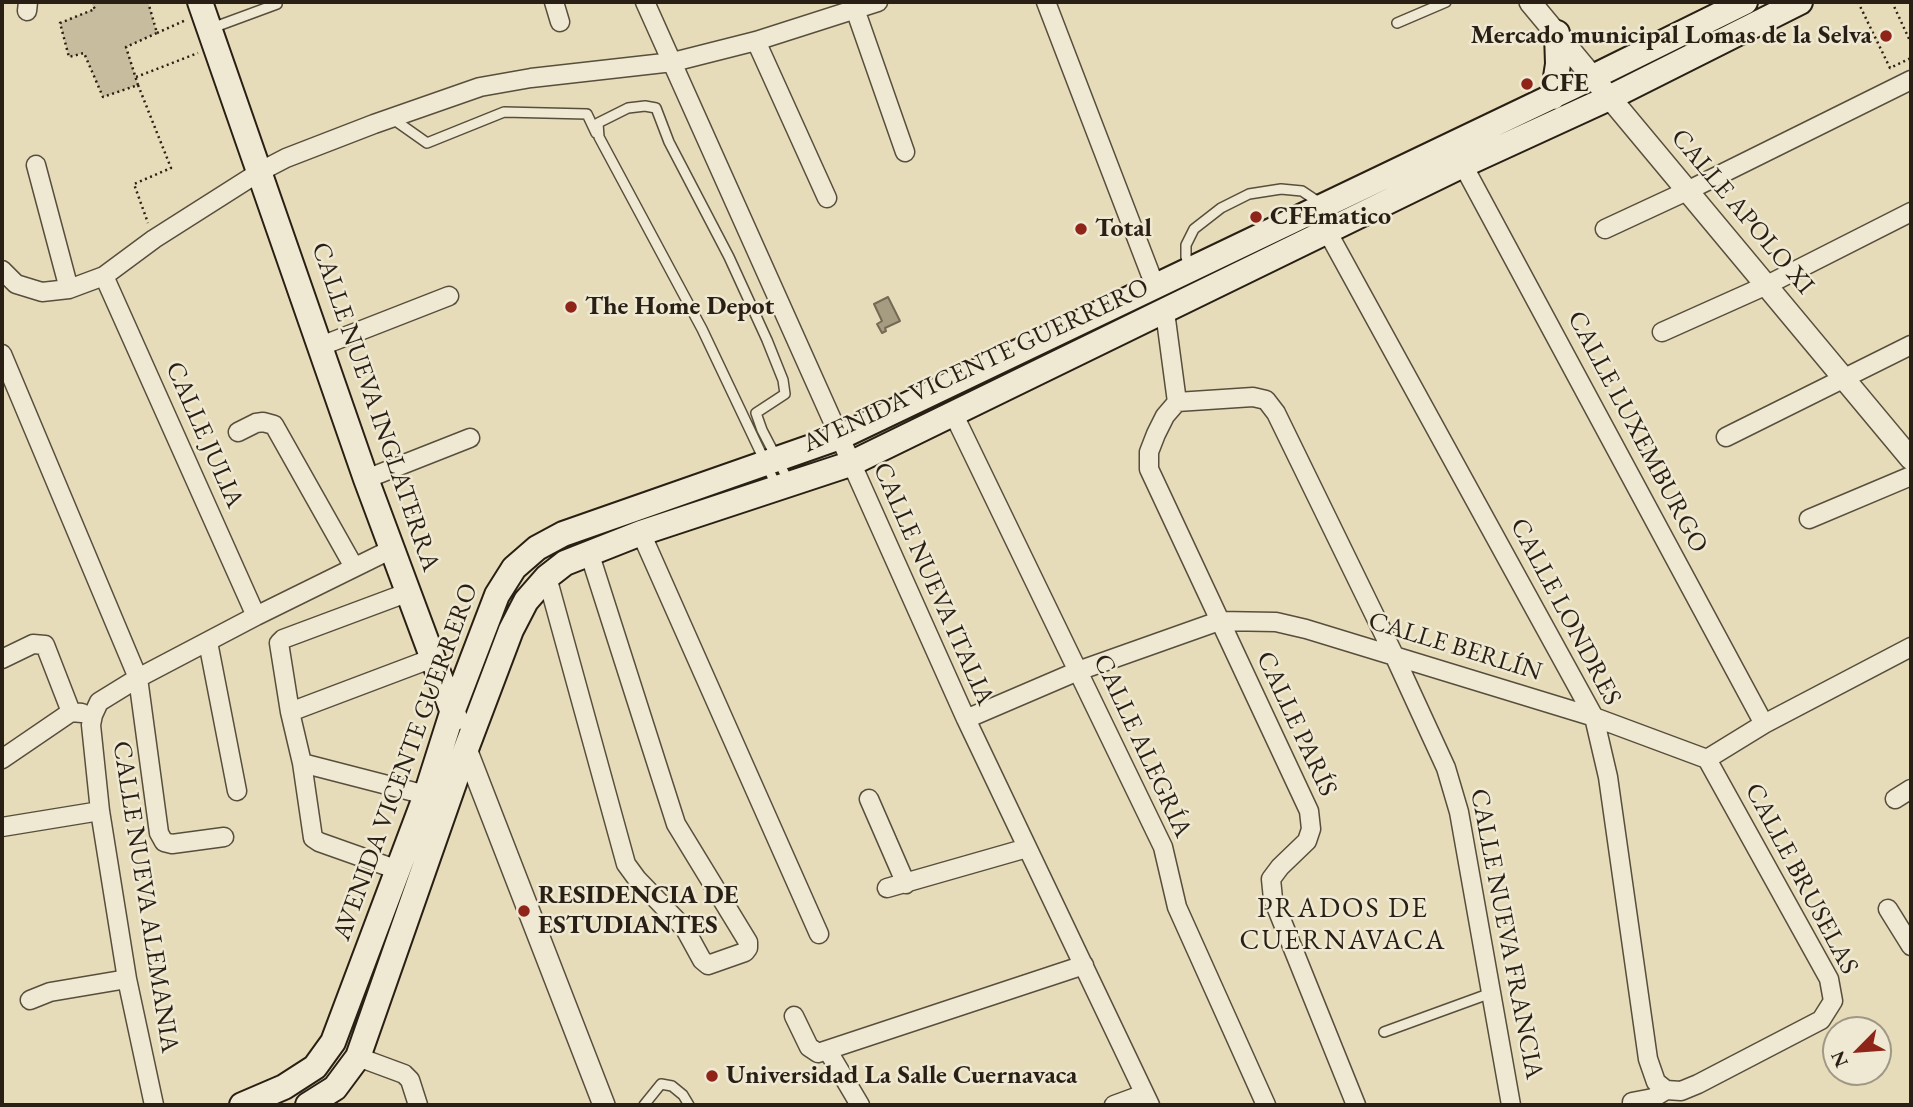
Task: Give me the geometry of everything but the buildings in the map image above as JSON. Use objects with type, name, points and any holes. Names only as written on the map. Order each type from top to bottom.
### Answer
[{"type":"main road","name":"AVENIDA VICENTE GUERRERO","points":[[242,1105],[284,1087],[314,1067],[333,1042],[426,795],[453,710],[497,595],[514,568],[537,548],[563,534],[839,437],[1593,78],[1745,2]]},
{"type":"main road","name":"AVENIDA VICENTE GUERRERO","points":[[307,1105],[334,1088],[358,1057],[466,749],[511,630],[526,601],[547,577],[565,563],[641,533],[850,464],[1800,2]]},
{"type":"main road","name":"CALLE NUEVA INGLATERRA","points":[[207,22],[366,479],[466,749]]},
{"type":"main road","points":[[1553,97],[1558,64],[1557,33]]},
{"type":"street","points":[[554,2],[560,22]]},
{"type":"street","name":"CALLE NUEVA ITALIA","points":[[645,2],[966,719],[1147,1100]]},
{"type":"street","points":[[2,270],[9,287],[42,292],[69,289],[104,276],[154,239],[261,171],[286,158],[392,118],[480,87],[531,78],[673,62],[756,41],[878,2]]},
{"type":"street","points":[[1046,2],[1155,286]]},
{"type":"street","name":"CALLE APOLO XI","points":[[1530,2],[1911,459]]},
{"type":"street","points":[[855,9],[905,152]]},
{"type":"street","points":[[756,41],[827,198]]},
{"type":"street","points":[[1605,229],[1911,80]]},
{"type":"street","points":[[36,165],[69,289]]},
{"type":"street","name":"CALLE LUXEMBURGO","points":[[1463,165],[1765,724]]},
{"type":"street","points":[[1662,332],[1767,285],[1911,212]]},
{"type":"street","name":"CALLE LONDRES","points":[[1328,231],[1594,717],[1608,777],[1648,1059],[1656,1082],[1666,1090]]},
{"type":"street","name":"CALLE JULIA","points":[[104,276],[256,616]]},
{"type":"street","points":[[321,346],[449,296]]},
{"type":"street","points":[[1164,312],[1177,402]]},
{"type":"street","points":[[1726,437],[1911,345]]},
{"type":"street","points":[[2,354],[138,678],[159,833],[164,842],[172,844],[224,837]]},
{"type":"street","name":"CALLE NUEVA FRANCIA","points":[[1177,402],[1253,397],[1266,400],[1276,413],[1394,655],[1447,768],[1456,801],[1511,1105]]},
{"type":"street","name":"CALLE PARÍS","points":[[1177,402],[1165,416],[1156,434],[1149,452],[1149,469],[1309,811],[1311,829],[1307,841],[1271,879],[1273,900],[1356,1105]]},
{"type":"street","name":"CALLE ALEGRÍA","points":[[954,415],[1163,847],[1177,907],[1266,1105]]},
{"type":"street","points":[[238,432],[256,423],[274,425],[354,567]]},
{"type":"street","points":[[366,479],[470,439]]},
{"type":"street","points":[[1809,519],[1911,476]]},
{"type":"street","points":[[641,533],[818,934]]},
{"type":"street","name":"CALLE NUEVA ALEMANIA","points":[[154,1105],[127,979],[100,811],[90,725],[93,715],[99,702],[138,678],[392,549]]},
{"type":"street","points":[[547,577],[626,864],[636,879],[685,929],[702,960],[708,965],[745,952],[748,942],[676,824],[589,552]]},
{"type":"street","points":[[398,870],[313,838],[279,643],[409,592]]},
{"type":"street","name":"CALLE BERLÍN","points":[[966,719],[1078,671],[1219,621],[1276,622],[1394,655],[1594,717],[1707,759]]},
{"type":"street","points":[[208,642],[237,790]]},
{"type":"street","points":[[2,659],[33,644],[45,645],[71,712]]},
{"type":"street","points":[[1707,759],[1765,724],[1911,647]]},
{"type":"street","points":[[290,712],[433,658]]},
{"type":"street","points":[[2,759],[71,712],[93,715]]},
{"type":"street","name":"CALLE NUEVA INGLATERRA","points":[[466,749],[603,1104]]},
{"type":"street","name":"CALLE BRUSELAS","points":[[1632,1102],[1653,1098],[1666,1090],[1681,1091],[1698,1084],[1821,1020],[1833,1001],[1829,979],[1707,759]]},
{"type":"street","points":[[302,763],[426,795]]},
{"type":"street","points":[[1895,799],[1911,789]]},
{"type":"street","points":[[869,799],[906,884]]},
{"type":"street","points":[[2,827],[100,811]]},
{"type":"street","points":[[887,888],[1027,848]]},
{"type":"street","points":[[1888,909],[1911,946]]},
{"type":"street","points":[[794,1016],[809,1046],[818,1053],[1084,965]]},
{"type":"street","points":[[30,1000],[50,992],[127,979]]},
{"type":"street","points":[[828,1051],[860,1105]]},
{"type":"street","points":[[358,1057],[404,1074],[410,1080],[418,1105]]},
{"type":"street","points":[[1114,1105],[1147,1100]]},
{"type":"lane","points":[[207,22],[277,2]]},
{"type":"lane","points":[[1397,23],[1446,2]]},
{"type":"lane","points":[[598,137],[598,123],[611,116],[628,108],[656,108],[669,142],[729,257],[783,380],[785,394],[756,413],[771,460]]},
{"type":"lane","points":[[392,118],[427,143],[504,113],[611,116]]},
{"type":"lane","points":[[587,114],[783,486]]},
{"type":"lane","points":[[1190,269],[1186,245],[1194,229],[1221,208],[1249,194],[1281,189],[1302,191],[1324,205]]},
{"type":"lane","points":[[1384,1032],[1491,993]]},
{"type":"lane","points":[[643,1105],[661,1084],[672,1086],[683,1094],[689,1105]]},
{"type":"path","points":[[91,2],[94,9],[60,23],[69,57],[84,53],[103,97],[138,85]]},
{"type":"path","points":[[148,2],[158,33]]},
{"type":"path","points":[[1858,2],[1890,68],[1911,58]]},
{"type":"path","points":[[1892,2],[1911,43]]},
{"type":"path","points":[[136,78],[207,22]]},
{"type":"path","points":[[154,239],[134,184],[171,168],[126,47],[158,33],[207,22]]},
{"type":"shaded area","points":[[91,2],[148,2],[157,33],[126,47],[138,85],[103,97],[84,53],[69,57],[60,23],[94,9]]},
{"type":"shaded area","points":[[888,297],[900,321],[885,328],[886,331],[882,333],[877,324],[882,321],[874,304]]},
{"type":"place","name":"Mercado municipal Lomas de la Selva","points":[[1886,36]]},
{"type":"place","name":"CFE","points":[[1527,84]]},
{"type":"place","name":"CFEmatico","points":[[1256,217]]},
{"type":"place","name":"Total","points":[[1081,229]]},
{"type":"place","name":"The Home Depot","points":[[571,307]]},
{"type":"place","name":"RESIDENCIA DE ESTUDIANTES","points":[[524,911]]},
{"type":"place","name":"Universidad La Salle Cuernavaca","points":[[712,1076]]},
{"type":"district","name":"PRADOS DE CUERNAVACA","points":[[1343,925]]}]
